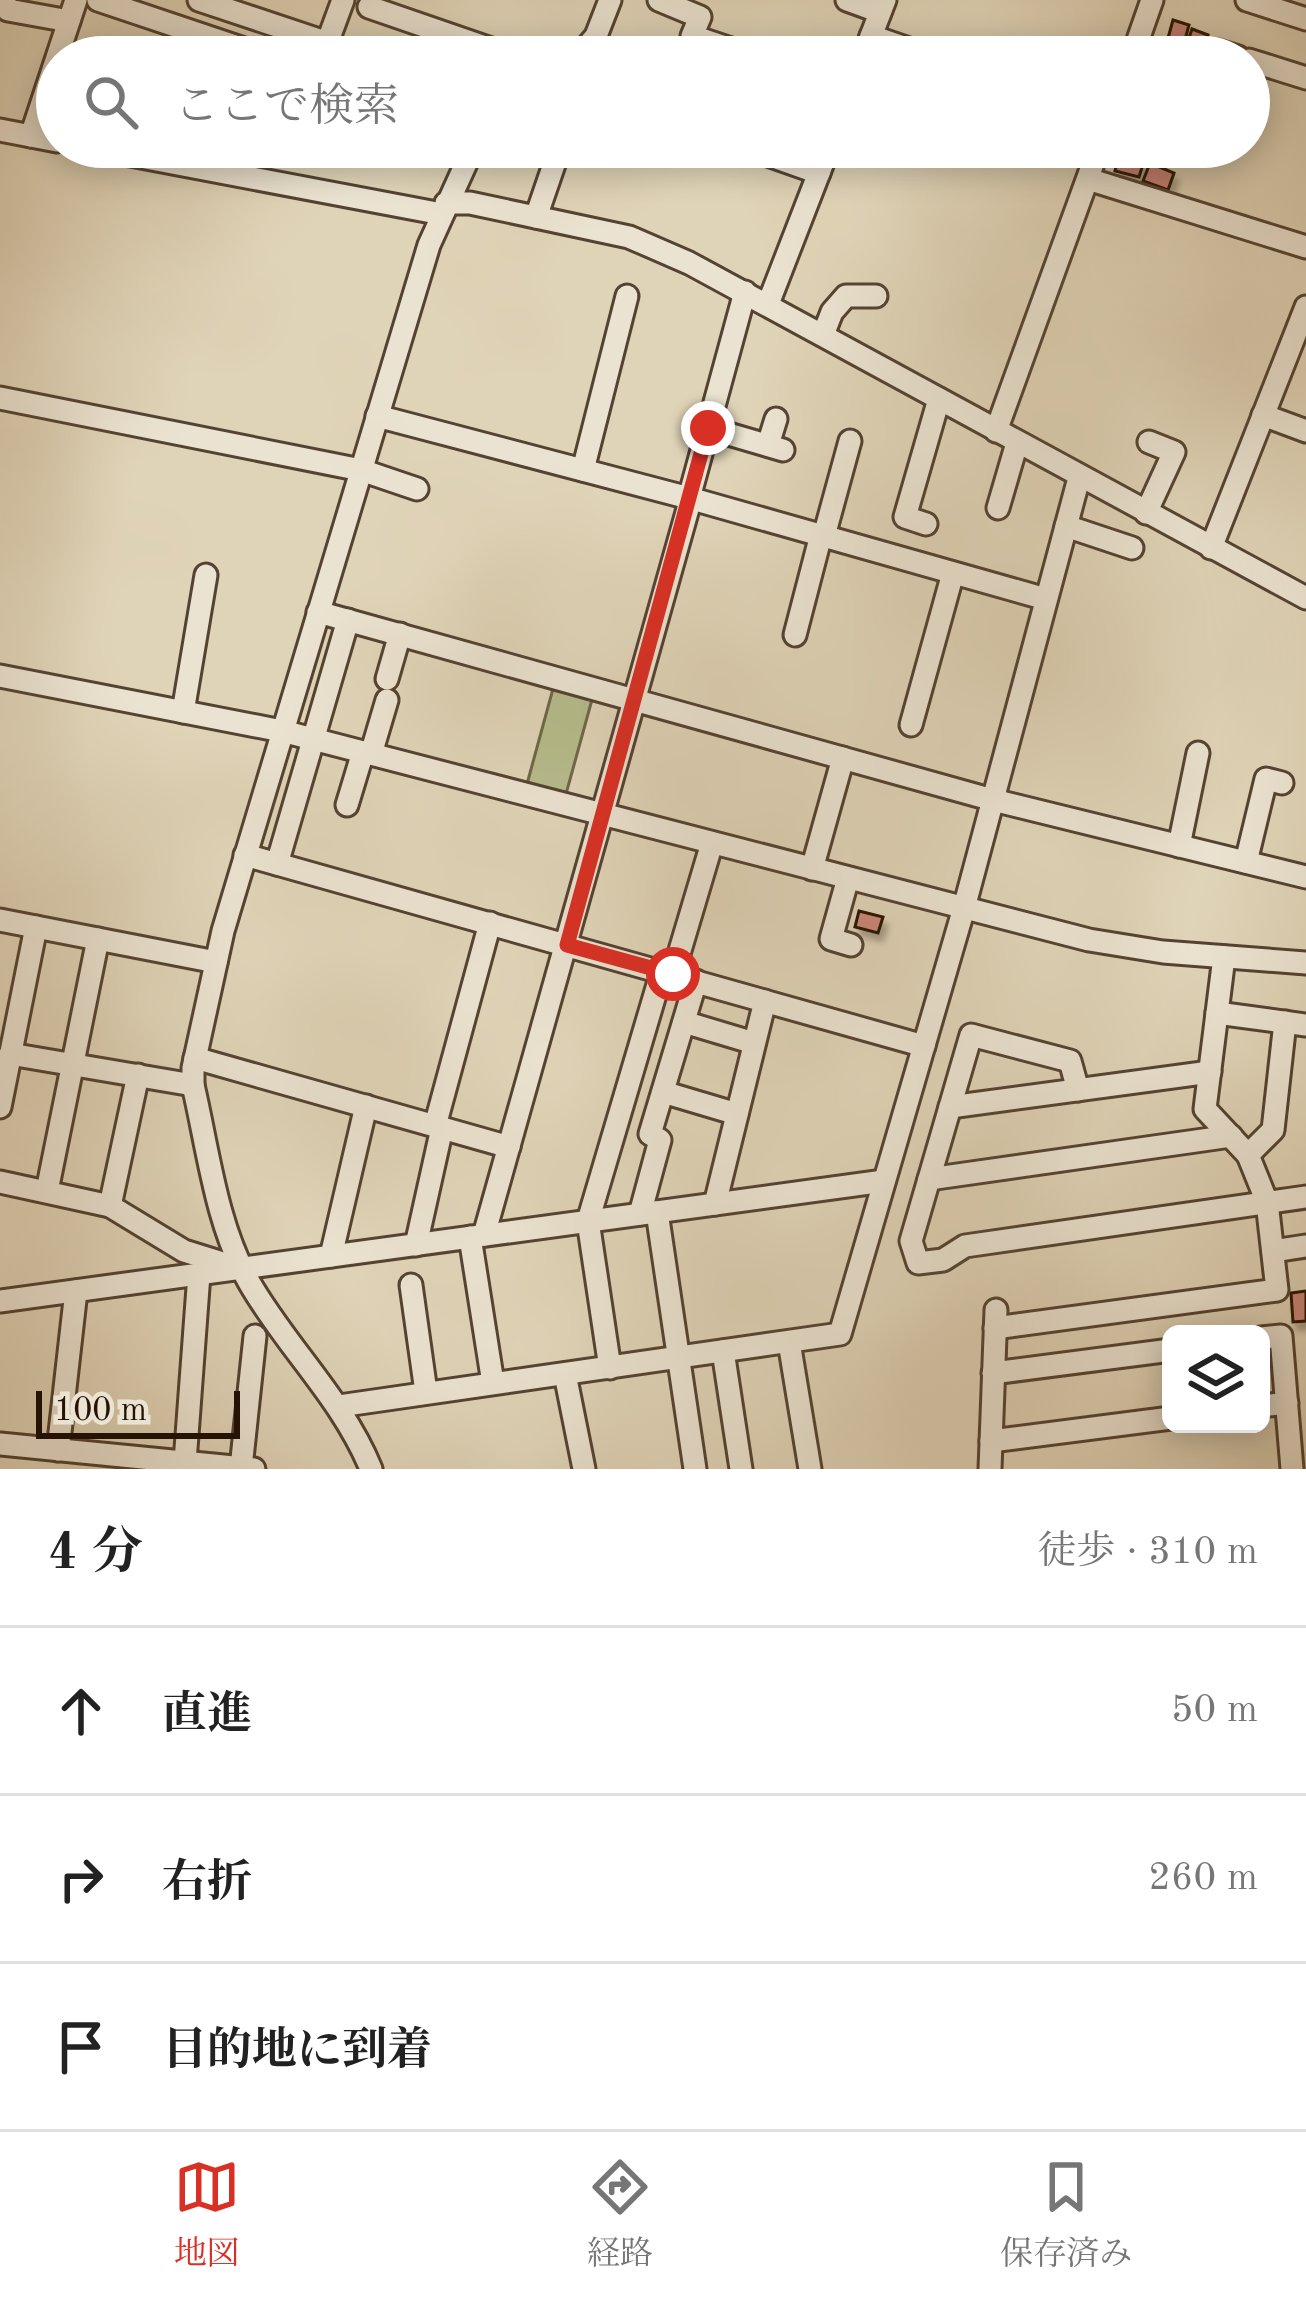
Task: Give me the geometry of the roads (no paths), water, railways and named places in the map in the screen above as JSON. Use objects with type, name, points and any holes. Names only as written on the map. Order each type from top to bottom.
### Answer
[{"type":"street","points":[[4,0],[8,10],[72,10]]},
{"type":"street","points":[[98,0],[205,36]]},
{"type":"street","points":[[199,0],[290,36]]},
{"type":"street","points":[[330,36],[343,0]]},
{"type":"street","points":[[597,36],[610,0]]},
{"type":"street","points":[[658,0],[700,17],[692,36]]},
{"type":"street","points":[[847,0],[883,6],[871,36]]},
{"type":"street","points":[[1139,36],[1152,0]]},
{"type":"street","points":[[1247,0],[1306,19]]},
{"type":"street","points":[[369,7],[453,36]]},
{"type":"street","points":[[1270,67],[1306,78]]},
{"type":"street","points":[[31,136],[36,121]]},
{"type":"street","points":[[0,130],[36,137]]},
{"type":"street","points":[[211,168],[444,208],[470,203],[629,237],[746,292],[1306,598]]},
{"type":"street","points":[[371,1469],[339,1406],[241,1268],[228,1234],[193,1085],[216,962],[317,611],[444,208],[464,168]]},
{"type":"street","points":[[536,217],[553,168]]},
{"type":"street","points":[[805,168],[819,173]]},
{"type":"street","points":[[768,304],[821,168]]},
{"type":"street","points":[[996,431],[1092,168]]},
{"type":"street","points":[[1088,179],[1306,247]]},
{"type":"street","points":[[493,1383],[477,1236],[509,1147],[605,815],[746,292]]},
{"type":"street","points":[[583,470],[627,296]]},
{"type":"street","points":[[823,335],[832,312],[846,296],[876,296]]},
{"type":"street","points":[[1211,548],[1306,307]]},
{"type":"street","points":[[0,398],[361,470],[417,489]]},
{"type":"street","points":[[926,524],[905,517],[938,399]]},
{"type":"street","points":[[377,416],[1046,599]]},
{"type":"street","points":[[1263,416],[1306,431]]},
{"type":"street","points":[[708,428],[776,447],[776,419]]},
{"type":"street","points":[[795,634],[850,442]]},
{"type":"street","points":[[1146,513],[1174,452],[1149,442]]},
{"type":"street","points":[[998,508],[1017,443]]},
{"type":"street","points":[[339,1406],[840,1334],[964,908],[1079,478]]},
{"type":"street","points":[[1066,526],[1132,548]]},
{"type":"street","points":[[910,725],[953,573]]},
{"type":"street","points":[[183,712],[206,575]]},
{"type":"street","points":[[317,611],[993,800],[1306,877]]},
{"type":"street","points":[[278,864],[349,620]]},
{"type":"street","points":[[346,805],[387,690],[400,634]]},
{"type":"street","points":[[0,676],[282,731],[1089,940],[1306,964]]},
{"type":"street","points":[[1179,846],[1198,753]]},
{"type":"street","points":[[812,868],[843,758]]},
{"type":"street","points":[[1246,862],[1267,779]]},
{"type":"street","points":[[610,1368],[589,1221],[712,843]]},
{"type":"street","points":[[245,855],[924,1046]]},
{"type":"street","points":[[848,878],[831,939],[851,945]]},
{"type":"street","points":[[0,920],[216,962]]},
{"type":"street","points":[[416,1244],[438,1127],[490,923]]},
{"type":"street","points":[[0,1107],[36,927]]},
{"type":"street","points":[[47,1191],[98,939]]},
{"type":"street","points":[[990,1469],[995,1319],[1277,1290],[1268,1202],[1248,1155],[1205,1109],[1224,957]]},
{"type":"street","points":[[695,1469],[680,1358],[649,1213],[660,1140],[650,1134],[696,981]]},
{"type":"street","points":[[715,1204],[765,1000]]},
{"type":"street","points":[[1217,1013],[1296,1024],[1273,1130],[1248,1155]]},
{"type":"street","points":[[683,1022],[754,1042]]},
{"type":"street","points":[[1078,1090],[1070,1060],[970,1035],[911,1241],[918,1264],[944,1260],[965,1246],[1306,1197]]},
{"type":"street","points":[[10,1054],[193,1085]]},
{"type":"street","points":[[195,1058],[509,1147]]},
{"type":"street","points":[[950,1107],[1210,1072]]},
{"type":"street","points":[[110,1206],[138,1076]]},
{"type":"street","points":[[663,1092],[737,1114]]},
{"type":"street","points":[[332,1256],[366,1106]]},
{"type":"street","points":[[929,1179],[1231,1136]]},
{"type":"street","points":[[0,1301],[884,1181]]},
{"type":"street","points":[[0,1182],[110,1206],[184,1251],[241,1268]]},
{"type":"street","points":[[1273,1251],[1306,1246]]},
{"type":"street","points":[[184,1462],[199,1274]]},
{"type":"street","points":[[411,1285],[426,1392]]},
{"type":"street","points":[[58,1450],[76,1291]]},
{"type":"street","points":[[241,1468],[255,1336]]},
{"type":"street","points":[[1270,1337],[1281,1336],[1296,1459]]},
{"type":"street","points":[[789,1342],[810,1469]]},
{"type":"street","points":[[723,1351],[741,1469]]},
{"type":"street","points":[[993,1373],[1162,1351]]},
{"type":"street","points":[[566,1374],[584,1469]]},
{"type":"street","points":[[1270,1405],[1287,1403]]},
{"type":"street","points":[[991,1441],[1162,1419]]},
{"type":"street","points":[[0,1444],[254,1469]]}]
